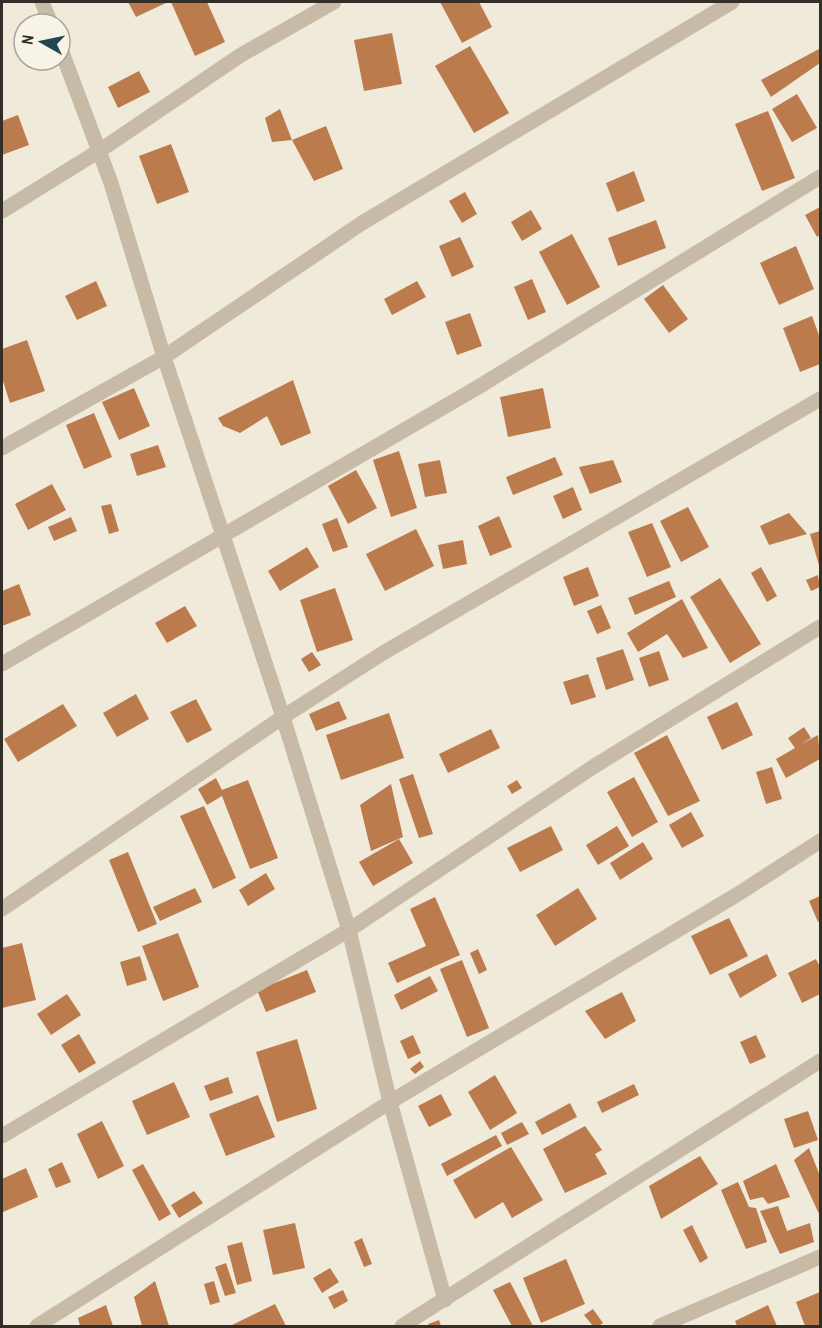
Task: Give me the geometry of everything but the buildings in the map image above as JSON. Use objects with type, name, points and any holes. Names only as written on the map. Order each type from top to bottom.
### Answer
[{"type":"street","points":[[2,211],[99,152],[241,55],[334,2]]},
{"type":"street","points":[[2,448],[164,357],[362,223],[732,2]]},
{"type":"street","points":[[69,72],[117,202],[164,357],[283,717],[349,930],[390,1102],[445,1300]]},
{"type":"street","points":[[2,664],[480,386],[820,177]]},
{"type":"street","points":[[2,909],[283,717],[383,653],[820,399]]},
{"type":"street","points":[[2,1136],[349,930],[593,767],[820,627]]},
{"type":"street","points":[[37,1326],[390,1102],[719,906],[820,841]]},
{"type":"street","points":[[402,1326],[820,1060]]},
{"type":"street","points":[[660,1326],[820,1257]]}]
